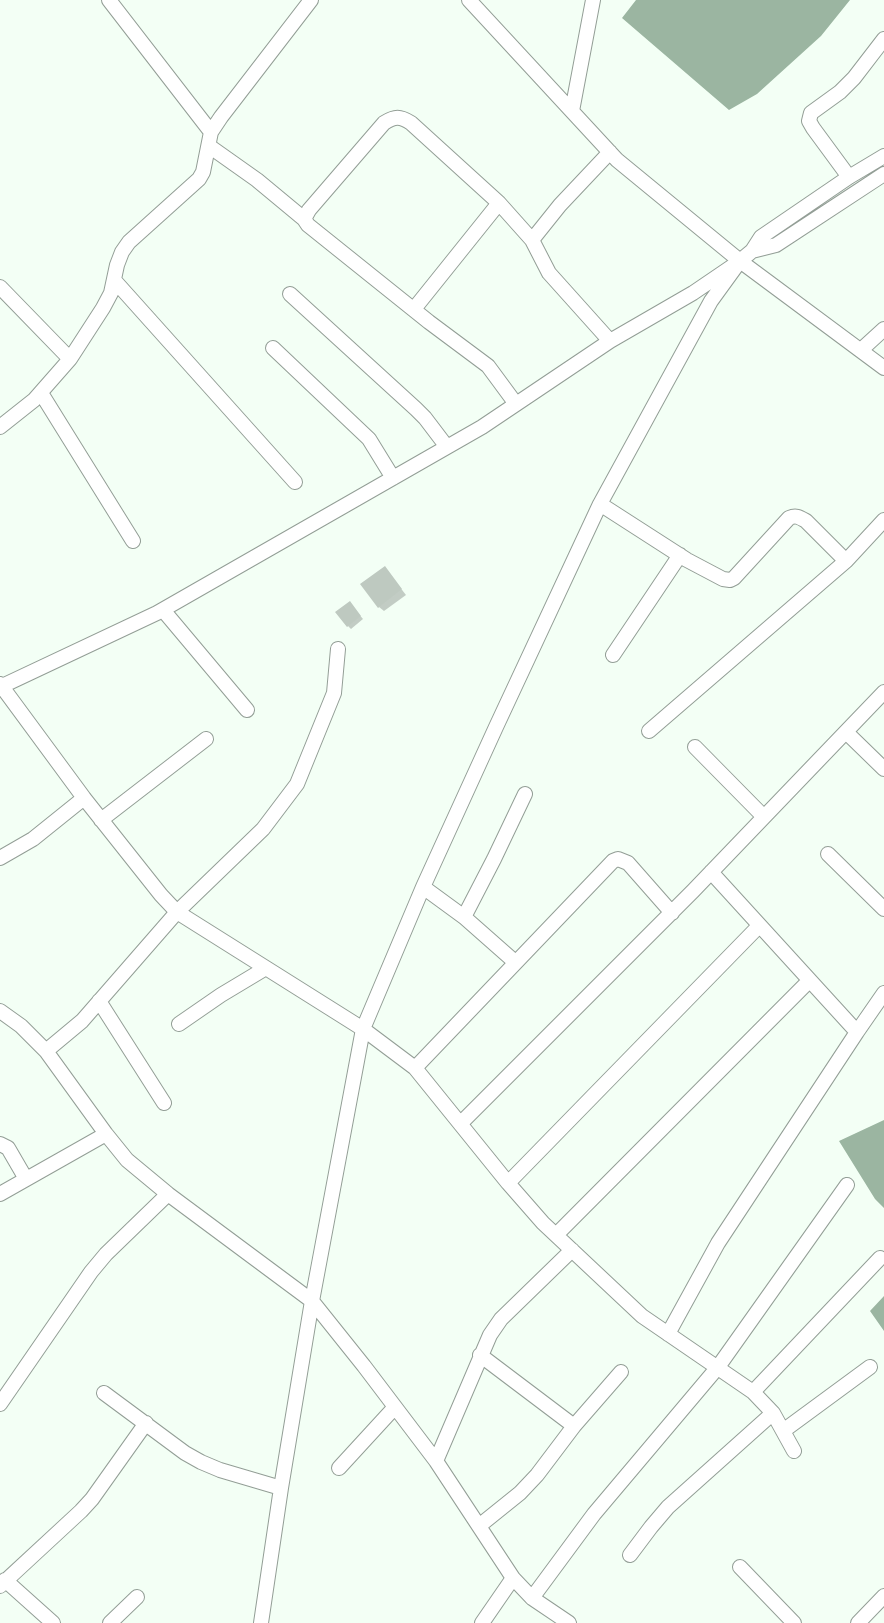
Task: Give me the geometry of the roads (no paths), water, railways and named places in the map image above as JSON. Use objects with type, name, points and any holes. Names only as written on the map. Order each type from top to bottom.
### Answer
[{"type":"street","points":[[108,0],[212,132]]},
{"type":"street","points":[[0,427],[41,393],[70,358],[111,293],[119,258],[129,242],[199,179],[203,172],[212,132],[221,117],[311,0]]},
{"type":"street","points":[[469,0],[617,160],[740,261],[884,368]]},
{"type":"street","points":[[572,111],[593,0]]},
{"type":"street","points":[[849,177],[809,120],[811,113],[840,92],[854,78],[884,39]]},
{"type":"street","points":[[304,219],[309,210],[384,123],[393,117],[401,117],[411,123],[499,203],[532,240],[549,273],[610,341]]},
{"type":"street","points":[[208,146],[257,180],[304,219],[308,225],[488,366],[516,404]]},
{"type":"street","points":[[532,240],[610,152]]},
{"type":"street","points":[[795,1451],[772,1413],[753,1392],[642,1316],[543,1223],[415,1068],[363,1029],[177,912],[101,820],[0,686],[163,610],[482,427],[610,341],[693,293],[740,261],[752,251],[761,237],[884,156]]},
{"type":"street","points":[[752,251],[776,245],[884,174]]},
{"type":"street","points":[[414,309],[499,203]]},
{"type":"street","points":[[261,1623],[312,1301],[363,1029],[423,887],[600,504],[711,301],[740,261]]},
{"type":"street","points":[[114,280],[295,482]]},
{"type":"street","points":[[0,287],[70,358]]},
{"type":"street","points":[[290,294],[416,409],[447,447]]},
{"type":"street","points":[[861,350],[884,329]]},
{"type":"street","points":[[273,348],[369,440],[393,478]]},
{"type":"street","points":[[41,393],[133,541]]},
{"type":"street","points":[[600,504],[680,555],[715,575],[730,580],[789,518],[794,516],[806,520],[846,561]]},
{"type":"street","points":[[649,731],[846,561],[884,520]]},
{"type":"street","points":[[613,655],[680,555]]},
{"type":"street","points":[[163,610],[248,710]]},
{"type":"street","points":[[46,1051],[82,1021],[177,912],[263,829],[297,784],[334,693],[338,649]]},
{"type":"street","points":[[461,1124],[672,913],[884,692]]},
{"type":"street","points":[[846,732],[884,769]]},
{"type":"street","points":[[101,820],[206,739]]},
{"type":"street","points":[[695,747],[764,817]]},
{"type":"street","points":[[464,917],[525,794]]},
{"type":"street","points":[[0,858],[33,839],[84,798]]},
{"type":"street","points":[[828,854],[884,909]]},
{"type":"street","points":[[415,1068],[613,861],[618,859],[628,863],[672,913]]},
{"type":"street","points":[[711,872],[857,1032]]},
{"type":"street","points":[[423,887],[464,917],[515,962]]},
{"type":"street","points":[[508,1183],[759,926]]},
{"type":"street","points":[[179,1024],[266,968]]},
{"type":"street","points":[[556,1235],[809,981]]},
{"type":"street","points":[[669,1334],[718,1243],[884,993]]},
{"type":"street","points":[[99,1001],[164,1103]]},
{"type":"street","points":[[0,1011],[21,1026],[46,1051],[127,1160],[168,1194],[312,1301],[436,1461],[513,1578],[532,1598],[569,1623]]},
{"type":"street","points":[[0,1194],[106,1134]]},
{"type":"street","points":[[0,1144],[8,1149],[27,1179]]},
{"type":"street","points":[[532,1598],[594,1515],[718,1367],[846,1185]]},
{"type":"street","points":[[0,1404],[91,1272],[106,1254],[168,1194]]},
{"type":"street","points":[[436,1461],[490,1335],[501,1319],[572,1250]]},
{"type":"street","points":[[753,1392],[880,1258]]},
{"type":"street","points":[[480,1356],[574,1426]]},
{"type":"street","points":[[783,1431],[870,1367]]},
{"type":"street","points":[[479,1526],[528,1485],[574,1426],[621,1372]]},
{"type":"street","points":[[104,1393],[185,1453],[201,1462],[281,1488]]},
{"type":"street","points":[[339,1468],[395,1407]]},
{"type":"street","points":[[630,1555],[668,1507],[772,1413]]},
{"type":"street","points":[[53,1623],[2,1583],[81,1512],[146,1423]]},
{"type":"street","points":[[740,1567],[794,1623]]},
{"type":"street","points":[[482,1623],[513,1578]]},
{"type":"street","points":[[858,1623],[884,1596]]},
{"type":"street","points":[[110,1623],[137,1597]]}]
